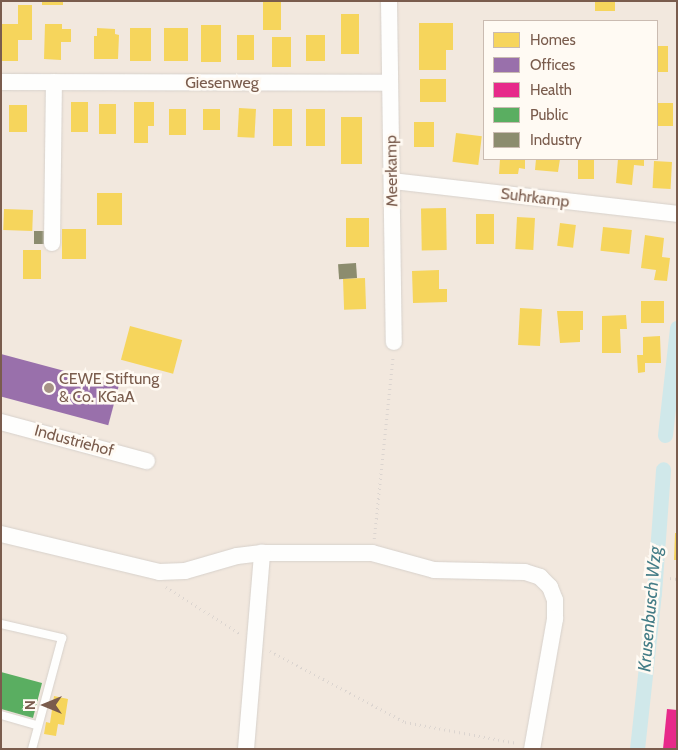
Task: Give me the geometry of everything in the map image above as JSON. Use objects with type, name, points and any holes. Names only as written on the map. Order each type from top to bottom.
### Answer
[{"type":"street","name":"Meerkamp","points":[[389,1],[394,342]]},
{"type":"street","name":"Giesenweg","points":[[1,82],[390,83]]},
{"type":"street","points":[[52,243],[54,82]]},
{"type":"street","name":"Suhrkamp","points":[[393,181],[677,214]]},
{"type":"street","name":"Industriehof","points":[[1,422],[147,461]]},
{"type":"street","points":[[1,534],[159,572],[185,571],[237,556],[262,553],[372,552],[434,570],[525,572],[540,577],[550,587],[555,600],[555,619],[532,747]]},
{"type":"street","points":[[246,749],[262,553]]},
{"type":"lane","points":[[1,624],[62,638],[36,725],[32,749]]},
{"type":"lane","points":[[1,715],[36,725]]},
{"type":"path","points":[[372,552],[394,342]]},
{"type":"path","points":[[670,578],[677,579]]},
{"type":"path","points":[[164,586],[255,643],[404,722],[532,747]]},
{"type":"shaded area","points":[[1,1],[677,1],[677,749],[1,749]]},
{"type":"building: Homes","points":[[42,1],[63,1],[63,5],[42,5]]},
{"type":"building: Homes","points":[[263,1],[281,1],[281,30],[263,30]]},
{"type":"building: Homes","points":[[595,1],[615,1],[615,11],[595,11]]},
{"type":"building: Homes","points":[[18,5],[32,5],[32,40],[18,40],[18,61],[1,61],[1,24],[18,24]]},
{"type":"building: Homes","points":[[341,14],[359,14],[359,54],[341,54]]},
{"type":"building: Homes","points":[[419,23],[453,23],[453,50],[446,50],[446,70],[419,70]]},
{"type":"building: Homes","points":[[45,24],[62,24],[62,29],[71,29],[71,42],[61,42],[61,60],[44,59]]},
{"type":"building: Homes","points":[[201,25],[221,25],[221,62],[201,62]]},
{"type":"building: Homes","points":[[97,28],[115,29],[115,34],[119,35],[118,59],[94,59],[94,36],[97,36]]},
{"type":"building: Homes","points":[[130,28],[151,28],[151,61],[130,61]]},
{"type":"building: Homes","points":[[164,28],[188,28],[188,61],[164,61]]},
{"type":"building: Homes","points":[[237,35],[254,35],[254,60],[237,60]]},
{"type":"building: Homes","points":[[306,35],[325,35],[325,61],[306,61]]},
{"type":"building: Homes","points":[[272,37],[291,37],[291,67],[272,67]]},
{"type":"building: Homes","points":[[658,46],[668,46],[668,72],[658,72]]},
{"type":"building: Homes","points":[[420,79],[446,79],[446,102],[420,102]]},
{"type":"building: Homes","points":[[71,102],[88,102],[88,132],[71,132]]},
{"type":"building: Homes","points":[[134,102],[154,102],[154,126],[148,126],[148,143],[134,143]]},
{"type":"building: Homes","points":[[658,103],[673,103],[673,126],[658,126]]},
{"type":"building: Homes","points":[[99,104],[116,104],[116,134],[99,134]]},
{"type":"building: Homes","points":[[9,105],[27,105],[27,132],[9,132]]},
{"type":"building: Homes","points":[[239,108],[256,109],[254,138],[237,137]]},
{"type":"building: Homes","points":[[169,109],[186,109],[186,135],[169,135]]},
{"type":"building: Homes","points":[[203,109],[220,109],[220,130],[203,130]]},
{"type":"building: Homes","points":[[273,109],[292,109],[292,146],[273,146]]},
{"type":"building: Homes","points":[[306,109],[325,109],[325,146],[306,146]]},
{"type":"building: Homes","points":[[341,117],[362,117],[362,164],[341,164]]},
{"type":"building: Homes","points":[[414,122],[434,122],[434,147],[414,147]]},
{"type":"building: Homes","points":[[456,133],[482,136],[478,165],[452,162]]},
{"type":"building: Homes","points":[[500,160],[525,160],[525,169],[519,168],[518,174],[499,174]]},
{"type":"building: Homes","points":[[536,160],[560,160],[558,172],[535,170]]},
{"type":"building: Homes","points":[[578,160],[594,160],[594,179],[578,179]]},
{"type":"building: Homes","points":[[618,160],[644,160],[644,166],[634,165],[632,185],[616,183]]},
{"type":"building: Homes","points":[[654,161],[672,162],[671,189],[653,188]]},
{"type":"building: Homes","points":[[97,193],[122,193],[122,225],[97,225]]},
{"type":"building: Homes","points":[[421,208],[446,208],[447,250],[422,250]]},
{"type":"building: Homes","points":[[4,209],[33,210],[32,231],[3,230]]},
{"type":"building: Homes","points":[[476,214],[494,214],[494,244],[476,244]]},
{"type":"building: Homes","points":[[517,217],[535,218],[533,250],[515,249]]},
{"type":"building: Homes","points":[[346,218],[369,218],[369,247],[346,247]]},
{"type":"building: Homes","points":[[560,223],[576,225],[573,248],[557,246]]},
{"type":"building: Homes","points":[[603,227],[632,230],[629,254],[600,251]]},
{"type":"building: Homes","points":[[62,229],[86,229],[86,259],[62,259]]},
{"type":"building: Homes","points":[[645,235],[664,238],[662,257],[670,258],[667,281],[654,280],[656,270],[641,268]]},
{"type":"building: Homes","points":[[23,250],[41,250],[41,279],[23,279]]},
{"type":"building: Homes","points":[[439,270],[439,289],[447,289],[447,302],[413,303],[412,271]]},
{"type":"building: Homes","points":[[365,278],[366,309],[344,310],[343,279]]},
{"type":"building: Homes","points":[[641,301],[664,301],[664,323],[641,323]]},
{"type":"building: Homes","points":[[520,308],[542,309],[540,346],[518,345]]},
{"type":"building: Homes","points":[[557,311],[583,311],[583,330],[580,330],[580,342],[560,343]]},
{"type":"building: Homes","points":[[626,315],[627,329],[620,329],[621,353],[602,353],[602,316]]},
{"type":"building: Homes","points":[[130,326],[182,340],[173,374],[121,360]]},
{"type":"building: Homes","points":[[660,336],[661,363],[645,363],[645,372],[638,373],[637,355],[643,355],[643,337]]},
{"type":"building: Homes","points":[[675,533],[677,533],[677,560],[674,560]]},
{"type":"building: Homes","points":[[54,696],[68,699],[64,725],[58,724],[56,736],[44,734],[46,722],[50,723]]},
{"type":"building: Offices","points":[[1,354],[119,386],[108,425],[1,396]]},
{"type":"building: Health","points":[[667,709],[677,710],[677,749],[663,749]]},
{"type":"building: Public","points":[[1,672],[42,683],[33,718],[1,709]]},
{"type":"building: Industry","points":[[34,231],[47,231],[47,244],[34,244]]},
{"type":"building: Industry","points":[[356,263],[357,278],[339,279],[338,264]]},
{"type":"waterway","name":"Krusenbusch Wzg","points":[[665,435],[677,328]]},
{"type":"waterway","name":"Krusenbusch Wzg","points":[[669,391],[677,390]]},
{"type":"waterway","name":"Krusenbusch Wzg","points":[[637,749],[654,593],[663,469]]},
{"type":"place","name":"CEWE Stiftung & Co. KGaA","points":[[49,388]]}]
